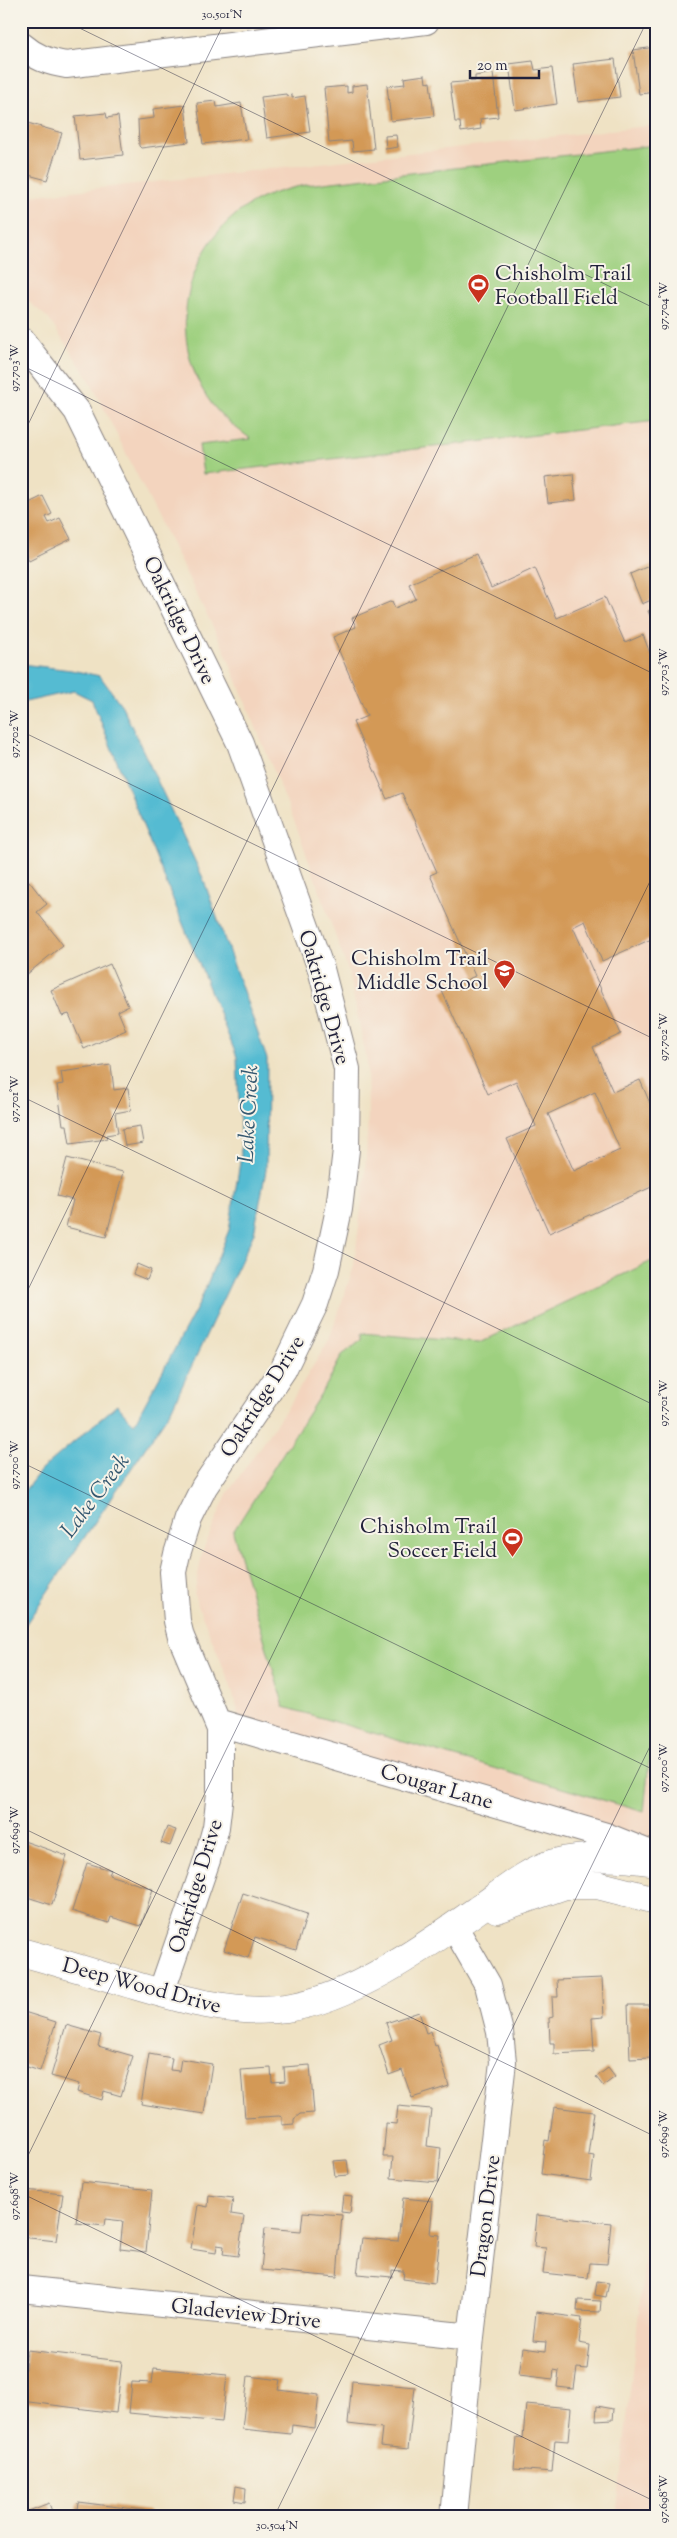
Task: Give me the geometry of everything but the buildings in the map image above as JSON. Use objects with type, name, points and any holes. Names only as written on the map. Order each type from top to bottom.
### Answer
[{"type":"street","points":[[21,45],[46,61],[66,65],[426,21]]},
{"type":"street","name":"Oakridge Drive","points":[[21,340],[77,411],[240,742],[321,969],[347,1069],[346,1150],[339,1209],[326,1270],[318,1296],[300,1338],[283,1370],[204,1487],[188,1519],[175,1563],[174,1588],[177,1621],[181,1637],[220,1728],[220,1793],[216,1827],[207,1860],[161,1993]]},
{"type":"street","name":"Cougar Lane","points":[[217,1722],[606,1836],[656,1856]]},
{"type":"street","name":"Deep Wood Drive","points":[[21,1952],[197,2003],[233,2009],[269,2009],[307,2004],[363,1982],[454,1926],[524,1877],[556,1863],[604,1858],[656,1862]]},
{"type":"street","name":"Deep Wood Drive","points":[[454,1926],[544,1890],[565,1885],[596,1885],[656,1900]]},
{"type":"street","name":"Dragon Drive","points":[[454,1926],[488,1985],[500,2032],[503,2062],[471,2337],[454,2517]]},
{"type":"street","name":"Gladeview Drive","points":[[21,2290],[471,2337]]},
{"type":"shaded area","name":"Chisholm Trail Middle School","points":[[656,125],[656,1845],[240,1719],[230,1684],[194,1595],[203,1550],[227,1494],[291,1402],[329,1340],[354,1266],[365,1177],[368,1115],[367,1061],[348,971],[297,828],[224,649],[89,379],[48,318],[21,295],[21,197]]},
{"type":"shaded area","points":[[656,2158],[656,2517],[616,2517]]},
{"type":"green space","points":[[656,145],[656,421],[203,474],[199,445],[251,439],[216,409],[207,397],[195,373],[187,347],[185,321],[188,294],[196,269],[208,246],[225,225],[246,207],[275,193],[306,185]]},
{"type":"green space","points":[[656,1259],[656,1689],[644,1812],[284,1707],[233,1532],[327,1384],[342,1355],[362,1340],[362,1333],[479,1343]]},
{"type":"water","name":"Lake Creek","points":[[21,664],[71,670],[100,676],[122,706],[203,878],[267,1059],[266,1170],[254,1233],[171,1410],[21,1631],[21,1495],[41,1470],[117,1405],[134,1424],[199,1304],[229,1230],[241,1156],[237,1057],[92,700],[74,691],[21,703]]},
{"type":"place","name":"Chisholm Trail Football Field","points":[[479,304]]},
{"type":"place","name":"Chisholm Trail Middle School","points":[[504,989]]},
{"type":"place","name":"Chisholm Trail Soccer Field","points":[[513,1557]]}]
